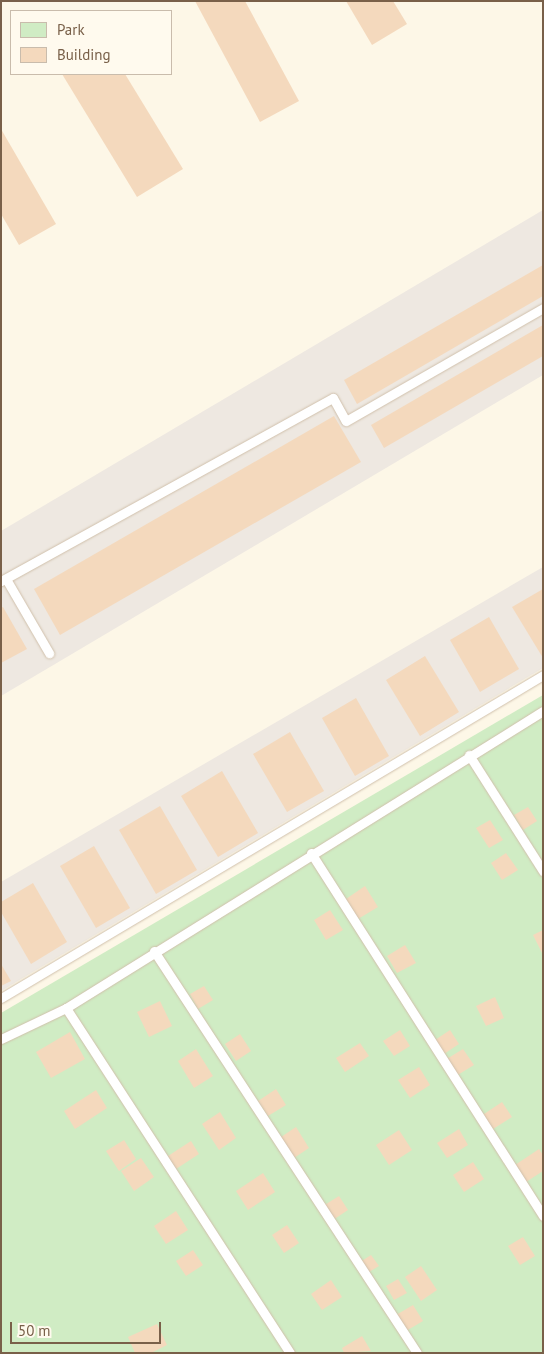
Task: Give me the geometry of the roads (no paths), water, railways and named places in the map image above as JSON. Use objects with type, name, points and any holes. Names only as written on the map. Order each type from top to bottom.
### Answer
[{"type":"lane","points":[[49,653],[4,580],[333,398],[346,421],[543,308]]},
{"type":"lane","points":[[1,998],[543,675]]},
{"type":"lane","points":[[1,1039],[66,1008],[311,853],[543,711]]},
{"type":"lane","points":[[469,755],[543,871]]},
{"type":"lane","points":[[311,853],[543,1216]]},
{"type":"lane","points":[[154,951],[417,1353]]},
{"type":"lane","points":[[66,1008],[290,1353]]}]
